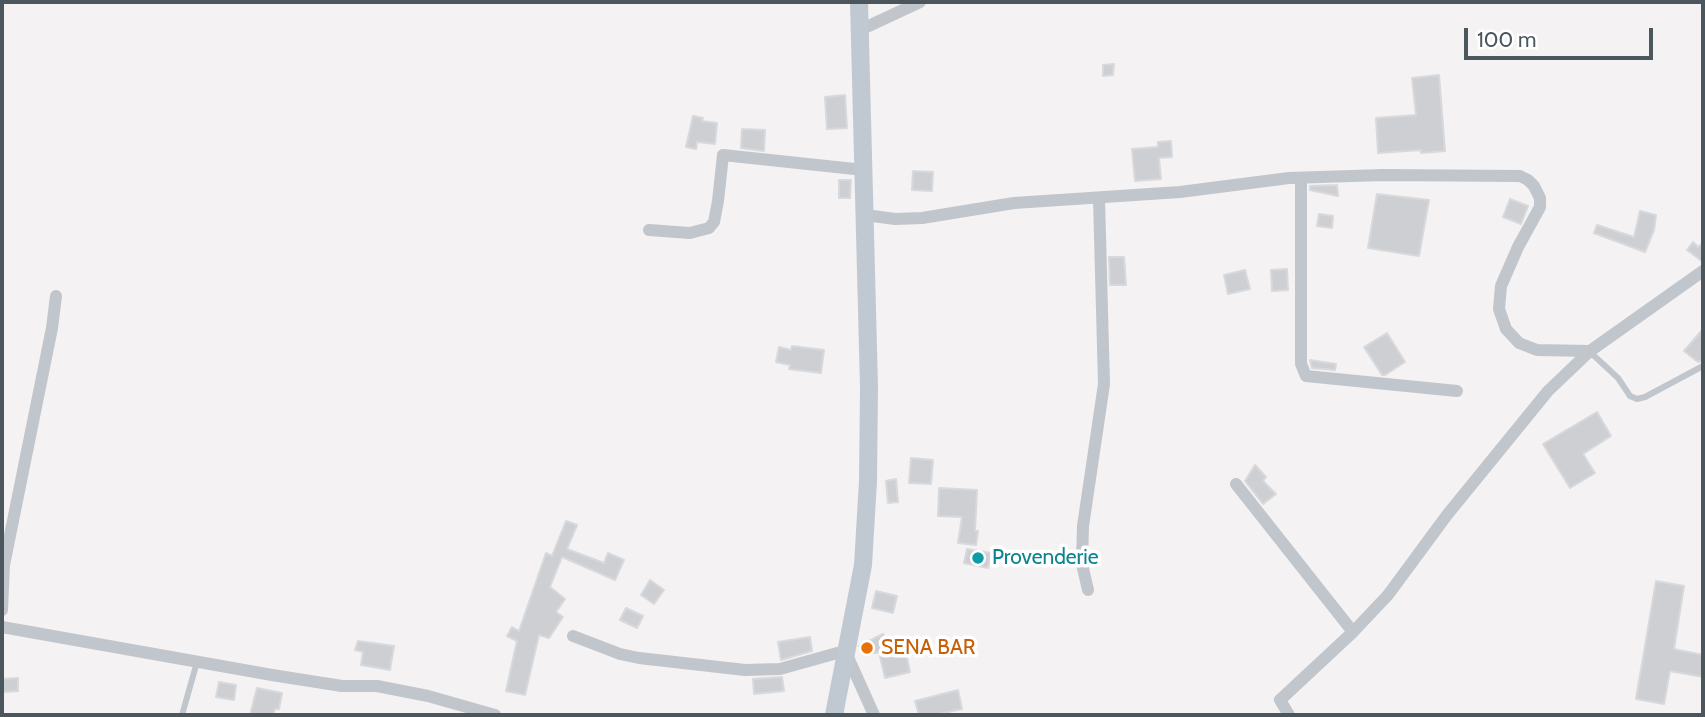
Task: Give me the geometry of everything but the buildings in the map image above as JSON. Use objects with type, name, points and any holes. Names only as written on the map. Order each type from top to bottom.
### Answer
[{"type":"main road","points":[[834,715],[863,565],[869,481],[859,2]]},
{"type":"street","points":[[860,30],[920,2]]},
{"type":"street","points":[[649,230],[690,233],[709,228],[714,222],[716,212],[723,155],[864,170]]},
{"type":"street","points":[[865,215],[895,219],[922,218],[1014,203],[1180,192],[1301,178],[1383,175],[1520,176],[1528,180],[1540,198],[1541,207],[1518,247],[1501,286],[1499,309],[1506,329],[1519,343],[1537,350],[1590,351]]},
{"type":"street","points":[[1301,178],[1301,364],[1306,376],[1457,391]]},
{"type":"street","points":[[1087,590],[1082,564],[1083,526],[1104,383],[1099,199]]},
{"type":"street","points":[[1289,715],[1280,700],[1353,632],[1388,595],[1447,514],[1548,391],[1590,351],[1703,271]]},
{"type":"street","points":[[2,610],[4,565],[52,328],[56,296]]},
{"type":"street","points":[[1236,484],[1353,632]]},
{"type":"street","points":[[2,627],[342,686],[377,686],[428,696],[495,715]]},
{"type":"street","points":[[573,636],[620,654],[745,670],[780,669],[848,652],[874,715]]},
{"type":"lane","points":[[1590,351],[1618,377],[1630,396],[1637,399],[1703,366]]},
{"type":"lane","points":[[182,715],[197,662]]},
{"type":"place","name":"Provenderie","points":[[978,558]]},
{"type":"place","name":"SENA BAR","points":[[867,648]]}]
